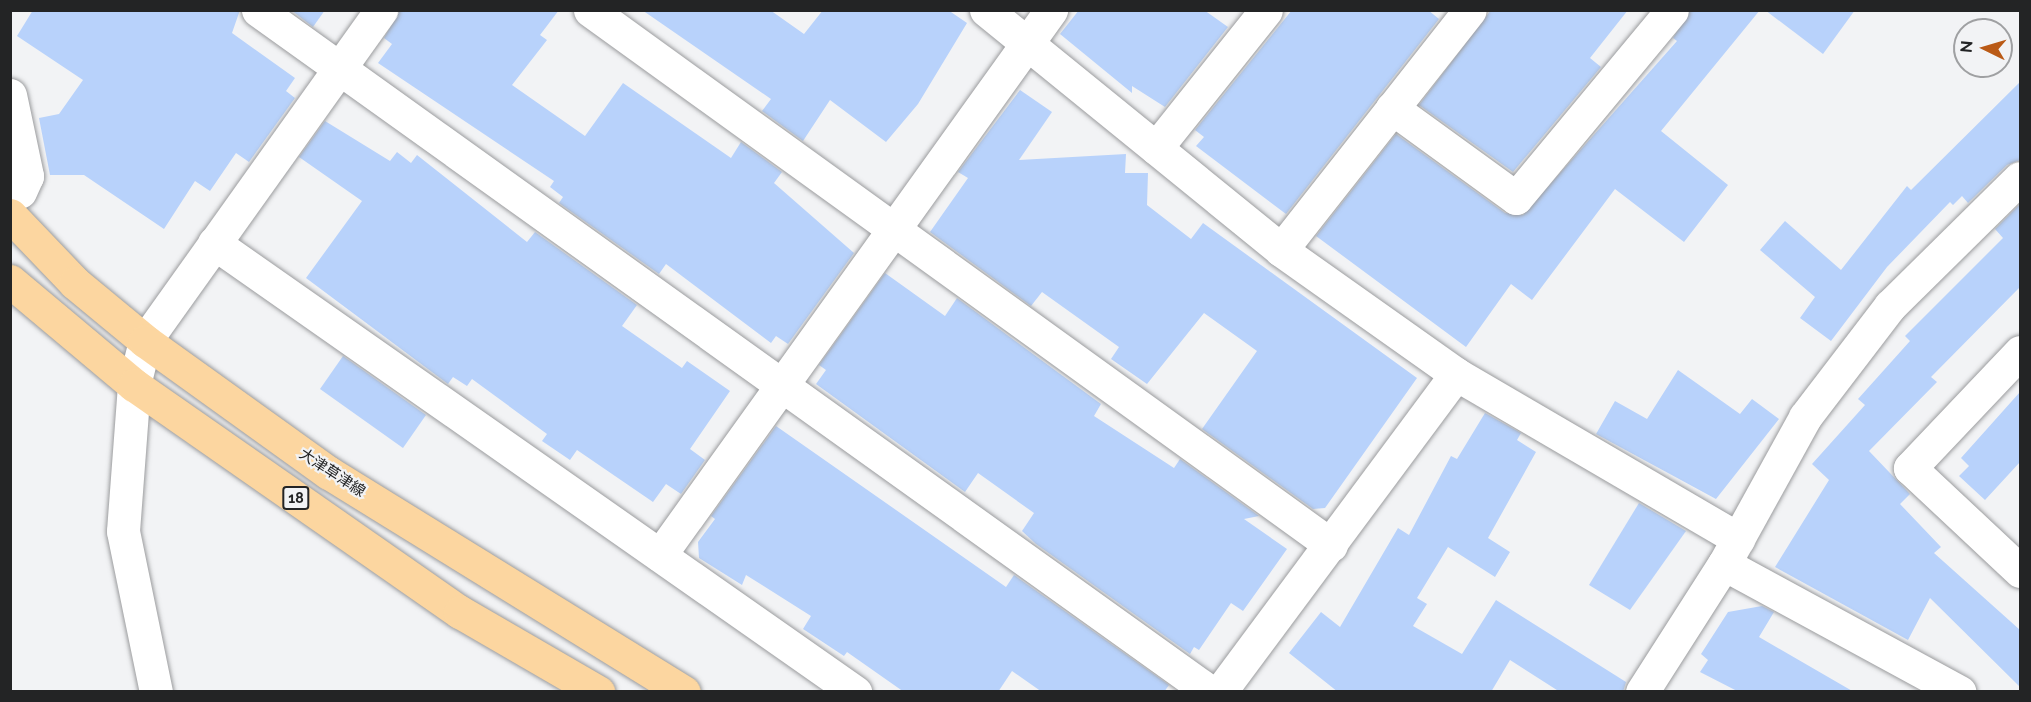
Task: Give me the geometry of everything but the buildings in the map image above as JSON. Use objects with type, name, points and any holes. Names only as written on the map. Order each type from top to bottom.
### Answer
[{"type":"main road","name":"大津草津線","points":[[15,204],[75,283],[145,341],[329,473],[684,692]]},
{"type":"main road","name":"18","points":[[10,281],[134,385],[460,612],[598,692]]},
{"type":"street","points":[[258,10],[1210,692]]},
{"type":"street","points":[[155,691],[123,531],[134,385],[145,341],[381,10]]},
{"type":"street","points":[[590,10],[1331,545]]},
{"type":"street","points":[[986,10],[1281,250],[1456,374],[1731,552],[1960,692]]},
{"type":"street","points":[[660,555],[1051,10]]},
{"type":"street","points":[[1156,148],[1266,10]]},
{"type":"street","points":[[1281,250],[1470,10]]},
{"type":"street","points":[[1392,108],[1516,198],[1672,10]]},
{"type":"street","points":[[10,95],[27,176],[15,204]]},
{"type":"street","points":[[1642,692],[1731,552],[1805,417],[1890,306],[2020,178]]},
{"type":"street","points":[[214,243],[855,692]]},
{"type":"street","points":[[2020,352],[1910,468],[2020,571]]},
{"type":"street","points":[[1220,692],[1456,374]]}]
